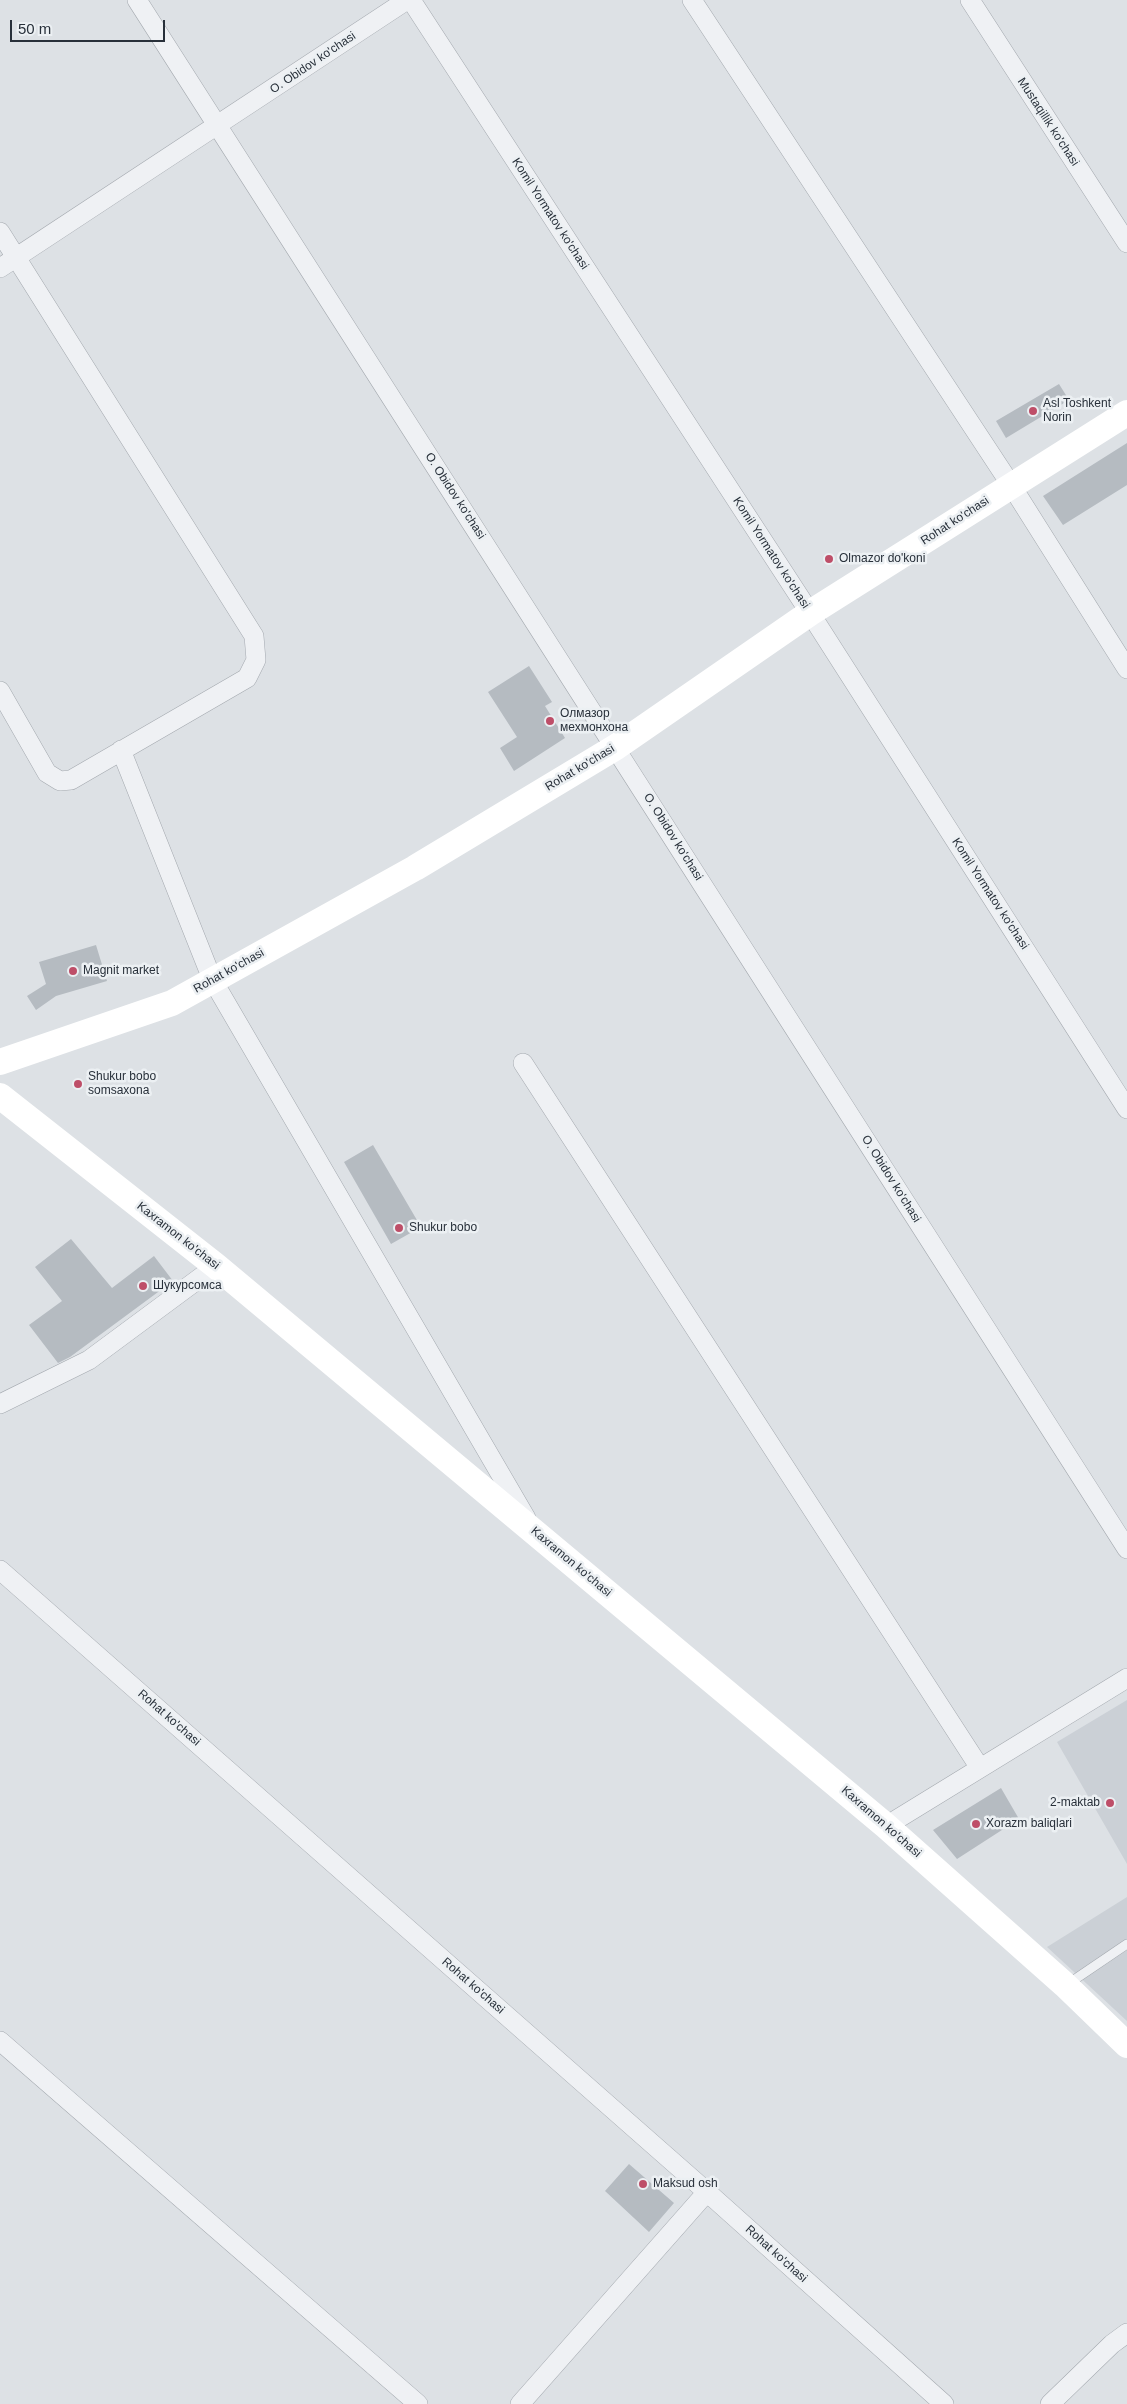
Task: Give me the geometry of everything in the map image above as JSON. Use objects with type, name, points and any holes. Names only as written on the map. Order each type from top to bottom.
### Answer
[{"type":"street","name":"O. Obidov ko'chasi","points":[[137,0],[616,746],[1127,1549]]},
{"type":"street","name":"O. Obidov ko'chasi","points":[[218,125],[409,0]]},
{"type":"street","name":"Komil Yormatov ko'chasi","points":[[409,0],[810,613],[1127,1109]]},
{"type":"street","points":[[692,0],[1011,486],[1127,669]]},
{"type":"street","name":"Mustaqillik ko'chasi","points":[[970,0],[1127,243]]},
{"type":"street","points":[[0,268],[218,125]]},
{"type":"street","points":[[0,232],[254,636],[256,660],[247,678],[70,780],[60,781],[47,773],[0,691]]},
{"type":"street","name":"Rohat ko'chasi","points":[[0,1062],[172,1003],[212,979],[415,868],[616,746],[810,613],[1127,413]]},
{"type":"street","points":[[121,750],[212,979],[532,1530]]},
{"type":"street","points":[[522,1063],[980,1768]]},
{"type":"street","name":"Kaxramon ko'chasi","points":[[0,1096],[216,1266],[886,1826],[1066,1985],[1127,2045]]},
{"type":"street","points":[[0,1404],[89,1360],[216,1266]]},
{"type":"street","name":"Rohat ko'chasi","points":[[0,1570],[707,2192],[944,2404]]},
{"type":"street","points":[[886,1826],[1127,1678]]},
{"type":"street","points":[[0,2040],[418,2404]]},
{"type":"street","points":[[520,2404],[707,2192]]},
{"type":"street","points":[[1050,2404],[1112,2344],[1127,2333]]},
{"type":"lane","points":[[1066,1985],[1127,1944]]},
{"type":"shaded area","name":"2-maktab","points":[[1127,1700],[1127,1864],[1057,1742]]},
{"type":"shaded area","points":[[1127,1897],[1127,2021],[1047,1947]]},
{"type":"building","name":"Asl Toshkent Norin","points":[[1059,384],[1069,400],[1006,438],[996,421]]},
{"type":"building","points":[[1127,443],[1127,485],[1063,525],[1043,496]]},
{"type":"building","points":[[529,666],[552,702],[545,706],[565,738],[514,771],[500,748],[517,737],[488,692]]},
{"type":"building","name":"Magnit market","points":[[96,945],[107,981],[56,996],[36,1010],[27,996],[46,984],[39,962]]},
{"type":"building","points":[[373,1145],[421,1227],[391,1244],[344,1162]]},
{"type":"building","points":[[71,1239],[112,1288],[154,1256],[173,1281],[70,1357],[58,1363],[29,1325],[62,1301],[35,1267]]},
{"type":"building","name":"Xorazm baliqlari","points":[[1001,1788],[1019,1819],[957,1859],[933,1830]]},
{"type":"building","points":[[629,2164],[674,2203],[649,2232],[605,2191]]},
{"type":"place","name":"Asl Toshkent Norin","points":[[1033,411]]},
{"type":"place","name":"Olmazor do'koni","points":[[829,559]]},
{"type":"place","name":"Олмазор мехмонхона","points":[[550,721]]},
{"type":"place","name":"Magnit market","points":[[73,971]]},
{"type":"place","name":"Shukur bobo somsaxona","points":[[78,1084]]},
{"type":"place","name":"Shukur bobo","points":[[399,1228]]},
{"type":"place","name":"Шукурсомса","points":[[143,1286]]},
{"type":"place","name":"2-maktab","points":[[1110,1803]]},
{"type":"place","name":"Xorazm baliqlari","points":[[976,1824]]},
{"type":"place","name":"Maksud osh","points":[[643,2184]]}]
